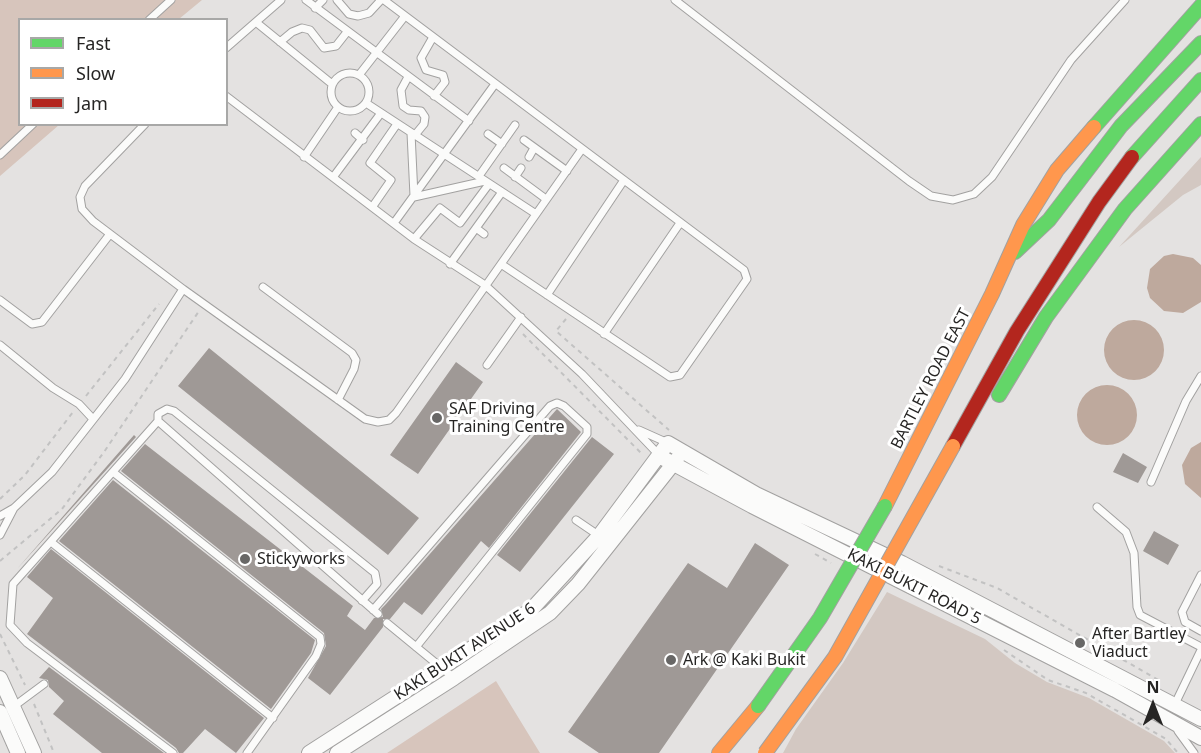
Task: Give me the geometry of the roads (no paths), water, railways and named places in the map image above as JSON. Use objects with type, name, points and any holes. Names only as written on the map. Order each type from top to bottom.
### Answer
[{"type":"highway","points":[[1009,257],[1023,225],[1058,170],[1200,7]]},
{"type":"highway","name":"BARTLEY ROAD EAST","points":[[718,753],[758,706],[820,618],[885,506],[1009,257],[1049,220],[1121,126],[1201,43]]},
{"type":"highway","points":[[765,753],[835,657],[1017,331],[1099,202],[1141,146],[1201,80]]},
{"type":"highway","points":[[953,446],[995,402],[1046,317],[1125,209],[1201,124]]},
{"type":"street","name":"KAKI BUKIT ROAD 5","points":[[668,443],[756,494],[902,562],[1201,719]]},
{"type":"street","name":"KAKI BUKIT AVENUE 6","points":[[336,753],[454,678],[550,613],[567,598],[658,454],[668,443]]},
{"type":"street","name":"KAKI BUKIT AVENUE 6","points":[[309,753],[531,610],[604,540],[682,452]]},
{"type":"street","name":"KAKI BUKIT ROAD 5","points":[[658,454],[672,465],[1115,690],[1201,738]]},
{"type":"street","points":[[0,678],[18,753]]},
{"type":"street","points":[[7,710],[34,753]]},
{"type":"lane","points":[[151,18],[171,0]]},
{"type":"lane","points":[[228,46],[281,0]]},
{"type":"lane","points":[[306,0],[469,121]]},
{"type":"lane","points":[[315,8],[323,0]]},
{"type":"lane","points":[[337,0],[349,14],[358,16],[369,13],[383,0],[744,270],[747,275],[745,283],[677,376],[665,376],[501,264]]},
{"type":"lane","points":[[675,0],[909,181],[931,196],[953,200],[974,194],[992,177],[1071,60],[1125,0]]},
{"type":"lane","points":[[359,75],[405,16]]},
{"type":"lane","points":[[257,23],[332,84]]},
{"type":"lane","points":[[280,42],[291,32],[302,28],[310,30],[324,48],[336,46],[347,32]]},
{"type":"lane","points":[[433,37],[421,58],[426,70],[443,75],[446,82],[434,96]]},
{"type":"lane","points":[[353,73],[359,75],[368,85],[369,97],[366,103],[356,111],[338,107],[331,97],[332,84],[341,75],[353,73]]},
{"type":"lane","points":[[408,77],[401,90],[403,106],[409,110],[421,111],[425,117],[424,124],[413,134],[414,196]]},
{"type":"lane","points":[[394,223],[446,155],[495,84]]},
{"type":"lane","name":"KAKI BUKIT ROAD 5","points":[[228,98],[414,239],[485,285],[582,374],[658,454]]},
{"type":"lane","points":[[366,103],[536,214]]},
{"type":"lane","points":[[304,157],[338,107]]},
{"type":"lane","points":[[334,176],[381,113]]},
{"type":"lane","points":[[373,206],[391,180],[370,163],[397,124]]},
{"type":"lane","points":[[414,239],[440,208],[460,223],[502,144],[515,125]]},
{"type":"lane","points":[[0,154],[31,126]]},
{"type":"lane","points":[[143,126],[93,176],[80,197],[82,208],[110,234],[183,289],[365,419],[389,420],[582,149]]},
{"type":"lane","points":[[355,133],[363,140]]},
{"type":"lane","points":[[488,134],[502,144]]},
{"type":"lane","points":[[524,140],[567,171]]},
{"type":"lane","points":[[529,157],[534,148]]},
{"type":"lane","points":[[504,168],[546,199]]},
{"type":"lane","points":[[515,177],[521,168]]},
{"type":"lane","points":[[414,196],[484,180]]},
{"type":"lane","points":[[547,295],[624,180]]},
{"type":"lane","points":[[450,264],[502,192]]},
{"type":"lane","points":[[604,334],[680,223]]},
{"type":"lane","points":[[476,228],[484,234]]},
{"type":"lane","points":[[0,300],[32,324],[42,322],[110,234]]},
{"type":"lane","points":[[263,287],[352,352],[356,360],[354,369],[338,400]]},
{"type":"lane","points":[[0,516],[14,508],[52,472],[125,379],[183,289]]},
{"type":"lane","points":[[487,366],[521,317]]},
{"type":"lane","points":[[0,345],[53,388],[79,405],[93,419]]},
{"type":"lane","points":[[1151,482],[1186,401],[1201,376]]},
{"type":"lane","points":[[158,421],[375,612],[550,406],[557,403],[564,406],[587,427],[586,434],[416,647]]},
{"type":"lane","points":[[173,753],[27,643],[10,625],[13,584],[158,421],[159,414],[167,409],[174,411],[375,573],[377,584],[362,601]]},
{"type":"lane","name":"KAKI BUKIT ROAD 5","points":[[634,428],[668,443]]},
{"type":"lane","points":[[113,472],[320,637],[321,644],[316,656],[247,753]]},
{"type":"lane","points":[[1097,507],[1126,532],[1134,553],[1137,607],[1140,615],[1201,648],[1175,704]]},
{"type":"lane","points":[[0,535],[14,508]]},
{"type":"lane","points":[[576,519],[604,540]]},
{"type":"lane","points":[[51,543],[273,718]]},
{"type":"lane","points":[[1201,575],[1182,612],[1185,622],[1201,632]]},
{"type":"lane","points":[[387,622],[454,678]]},
{"type":"lane","points":[[7,710],[44,684]]},
{"type":"lane","points":[[1170,722],[1187,740],[1194,753]]},
{"type":"place","name":"SAF Driving Training Centre","points":[[437,418]]},
{"type":"place","name":"Stickyworks","points":[[245,559]]},
{"type":"place","name":"After Bartley Viaduct","points":[[1080,643]]},
{"type":"place","name":"Ark @ Kaki Bukit","points":[[671,660]]}]
